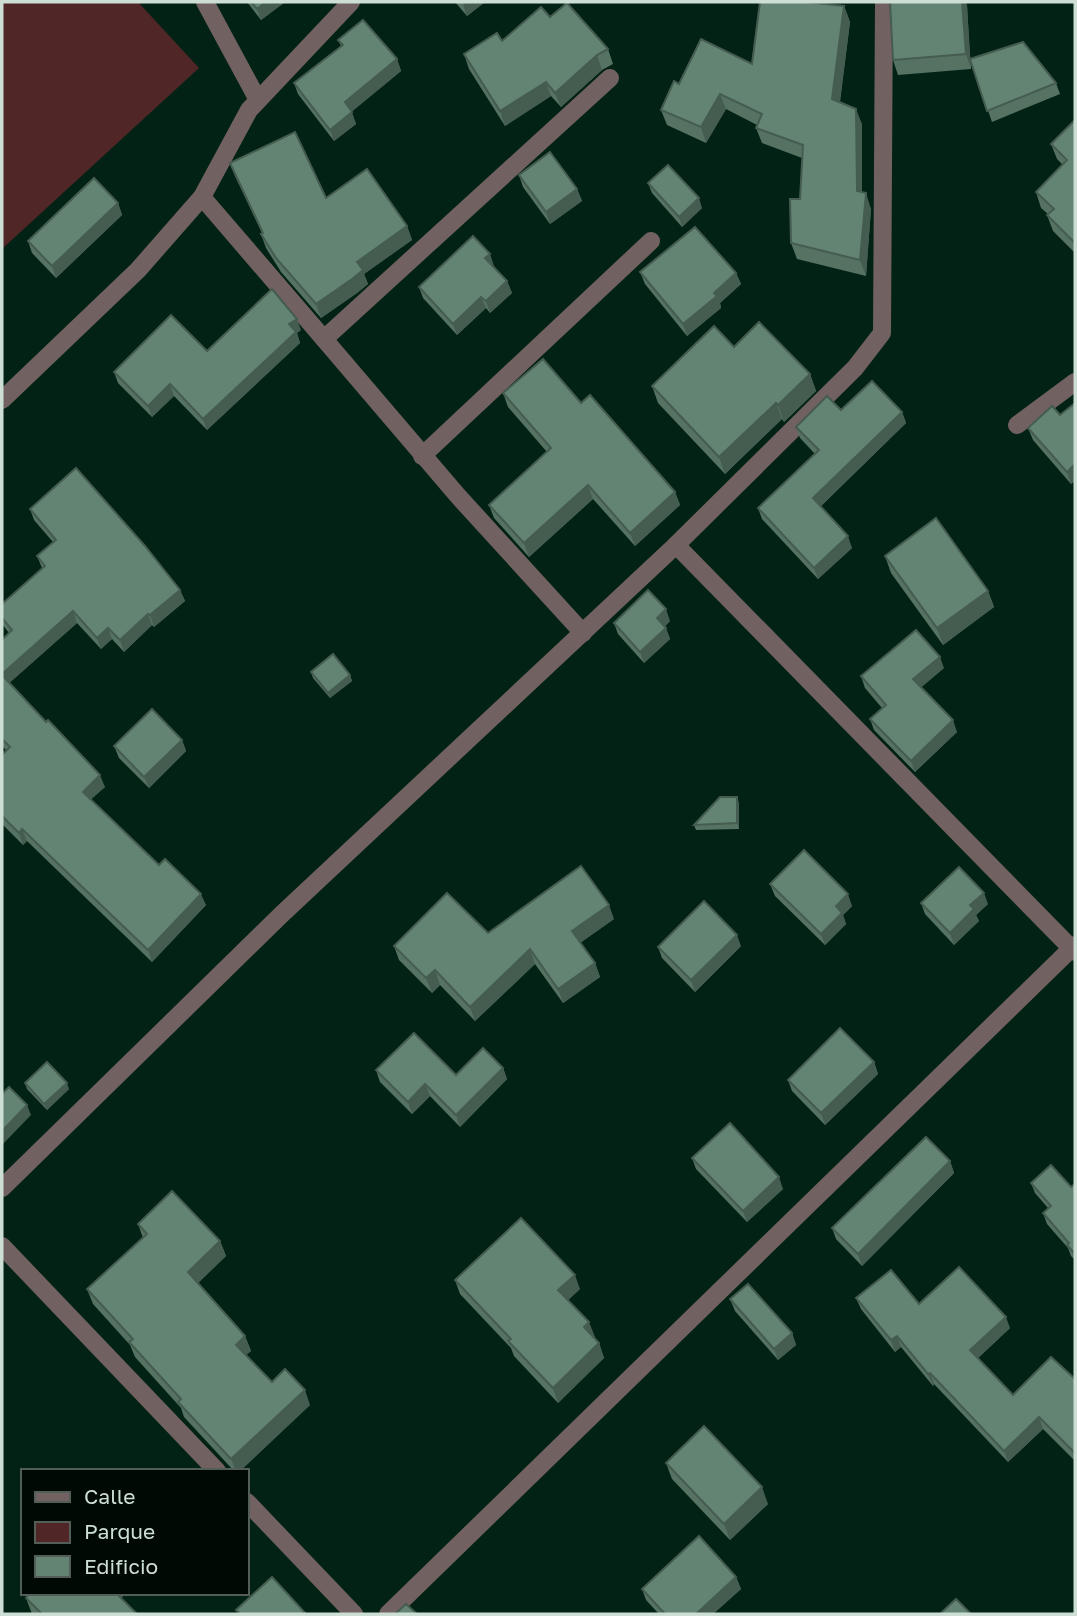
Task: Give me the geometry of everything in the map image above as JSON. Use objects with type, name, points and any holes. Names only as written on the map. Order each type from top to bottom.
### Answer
[{"type":"street","points":[[205,2],[258,100]]},
{"type":"street","points":[[2,400],[138,270],[202,197],[249,110],[351,2]]},
{"type":"street","points":[[2,1188],[282,914],[676,545],[855,368],[881,333],[884,2]]},
{"type":"street","points":[[324,339],[610,78]]},
{"type":"street","points":[[202,197],[422,456],[583,633]]},
{"type":"street","points":[[422,456],[651,241]]},
{"type":"street","points":[[1017,425],[1075,382]]},
{"type":"street","points":[[388,1614],[1074,948],[676,545]]},
{"type":"street","points":[[2,1246],[215,1469]]},
{"type":"street","points":[[248,1503],[354,1614]]},
{"type":"green space","points":[[2,2],[138,2],[199,68],[2,249]]},
{"type":"building","points":[[251,2],[266,2],[257,9]]},
{"type":"building","points":[[760,2],[807,2],[844,6],[832,99],[856,109],[857,191],[866,193],[860,260],[791,243],[790,199],[800,199],[803,145],[756,128],[762,114],[720,94],[701,127],[661,110],[674,81],[679,84],[701,39],[752,64]]},
{"type":"building","points":[[890,2],[962,2],[966,54],[893,60]]},
{"type":"building","points":[[567,3],[608,49],[597,55],[555,93],[546,82],[500,111],[464,54],[497,33],[502,41],[541,7],[550,17]]},
{"type":"building","points":[[363,20],[397,59],[345,102],[352,112],[330,130],[294,83],[343,45],[338,40]]},
{"type":"building","points":[[1023,42],[1056,83],[987,111],[970,59]]},
{"type":"building","points":[[1075,120],[1075,243],[1047,215],[1054,209],[1036,192],[1067,160],[1051,144]]},
{"type":"building","points":[[295,132],[326,198],[367,169],[407,226],[357,262],[363,270],[316,304],[276,258],[261,234],[263,233],[230,163]]},
{"type":"building","points":[[550,152],[577,189],[546,212],[519,175]]},
{"type":"building","points":[[668,165],[699,198],[679,217],[648,183]]},
{"type":"building","points":[[94,178],[118,203],[52,266],[28,241]]},
{"type":"building","points":[[695,227],[736,273],[714,293],[717,296],[683,324],[640,272]]},
{"type":"building","points":[[473,236],[490,254],[485,258],[507,281],[486,301],[481,297],[453,324],[419,287]]},
{"type":"building","points":[[272,289],[297,319],[289,324],[296,332],[203,419],[170,384],[148,406],[114,372],[171,315],[207,351]]},
{"type":"building","points":[[759,322],[810,374],[719,457],[652,386],[714,326],[734,347]]},
{"type":"building","points":[[543,359],[581,403],[590,395],[675,492],[630,533],[588,485],[524,543],[489,505],[551,448],[503,393]]},
{"type":"building","points":[[872,381],[902,412],[813,498],[848,536],[814,568],[758,508],[819,450],[796,427],[827,396],[841,410]]},
{"type":"building","points":[[1075,403],[1075,464],[1067,472],[1028,428],[1052,406],[1060,415]]},
{"type":"building","points":[[76,468],[180,590],[120,640],[108,628],[97,638],[73,611],[2,674],[2,640],[12,630],[2,618],[2,604],[45,566],[37,556],[56,540],[30,509]]},
{"type":"building","points":[[936,518],[988,591],[937,628],[885,556]]},
{"type":"building","points":[[648,590],[666,609],[657,618],[666,628],[640,652],[614,623]]},
{"type":"building","points":[[916,630],[940,657],[913,679],[953,720],[911,761],[870,719],[886,705],[861,676]]},
{"type":"building","points":[[333,654],[350,675],[328,693],[311,672]]},
{"type":"building","points":[[2,675],[100,775],[83,792],[159,865],[165,859],[201,894],[148,950],[22,829],[19,833],[2,816],[2,755],[10,747],[2,739]]},
{"type":"building","points":[[152,709],[182,740],[144,777],[114,746]]},
{"type":"building","points":[[720,797],[737,797],[737,823],[694,825]]},
{"type":"building","points":[[804,850],[848,894],[836,906],[842,913],[821,934],[770,884]]},
{"type":"building","points":[[581,866],[609,905],[572,931],[595,963],[558,989],[530,949],[470,1007],[435,970],[426,978],[394,946],[447,893],[488,933]]},
{"type":"building","points":[[959,867],[984,893],[970,905],[974,909],[950,933],[921,903]]},
{"type":"building","points":[[704,901],[737,935],[691,980],[658,947]]},
{"type":"building","points":[[840,1028],[874,1062],[821,1113],[788,1080]]},
{"type":"building","points":[[414,1033],[456,1075],[483,1048],[503,1068],[456,1115],[425,1084],[408,1102],[376,1070]]},
{"type":"building","points":[[47,1062],[67,1083],[44,1104],[25,1083]]},
{"type":"building","points":[[9,1087],[27,1105],[2,1131],[2,1094]]},
{"type":"building","points":[[730,1123],[779,1177],[743,1211],[692,1158]]},
{"type":"building","points":[[926,1137],[950,1161],[858,1254],[832,1228]]},
{"type":"building","points":[[1051,1165],[1071,1187],[1075,1184],[1075,1254],[1043,1213],[1051,1206],[1031,1183]]},
{"type":"building","points":[[172,1191],[220,1241],[188,1272],[245,1336],[236,1345],[272,1382],[285,1369],[305,1390],[231,1459],[178,1402],[181,1399],[129,1342],[133,1339],[87,1289],[147,1234],[138,1224]]},
{"type":"building","points":[[521,1218],[575,1275],[558,1290],[589,1322],[584,1327],[599,1343],[553,1388],[455,1280]]},
{"type":"building","points":[[959,1267],[1006,1317],[970,1350],[1013,1395],[1051,1357],[1075,1379],[1075,1453],[1039,1417],[1004,1451],[930,1373],[928,1374],[897,1336],[891,1340],[856,1298],[891,1270],[919,1304]]},
{"type":"building","points":[[748,1284],[792,1333],[774,1349],[730,1299]]},
{"type":"building","points":[[704,1426],[762,1487],[724,1524],[666,1463]]},
{"type":"building","points":[[699,1536],[736,1577],[696,1614],[665,1614],[642,1589]]},
{"type":"building","points":[[272,1577],[306,1614],[241,1614],[236,1610]]},
{"type":"building","points":[[28,1595],[118,1595],[137,1614],[42,1614],[26,1598]]},
{"type":"building","points":[[956,1599],[971,1614],[940,1614]]},
{"type":"building","points":[[406,1604],[417,1614],[395,1614]]}]
